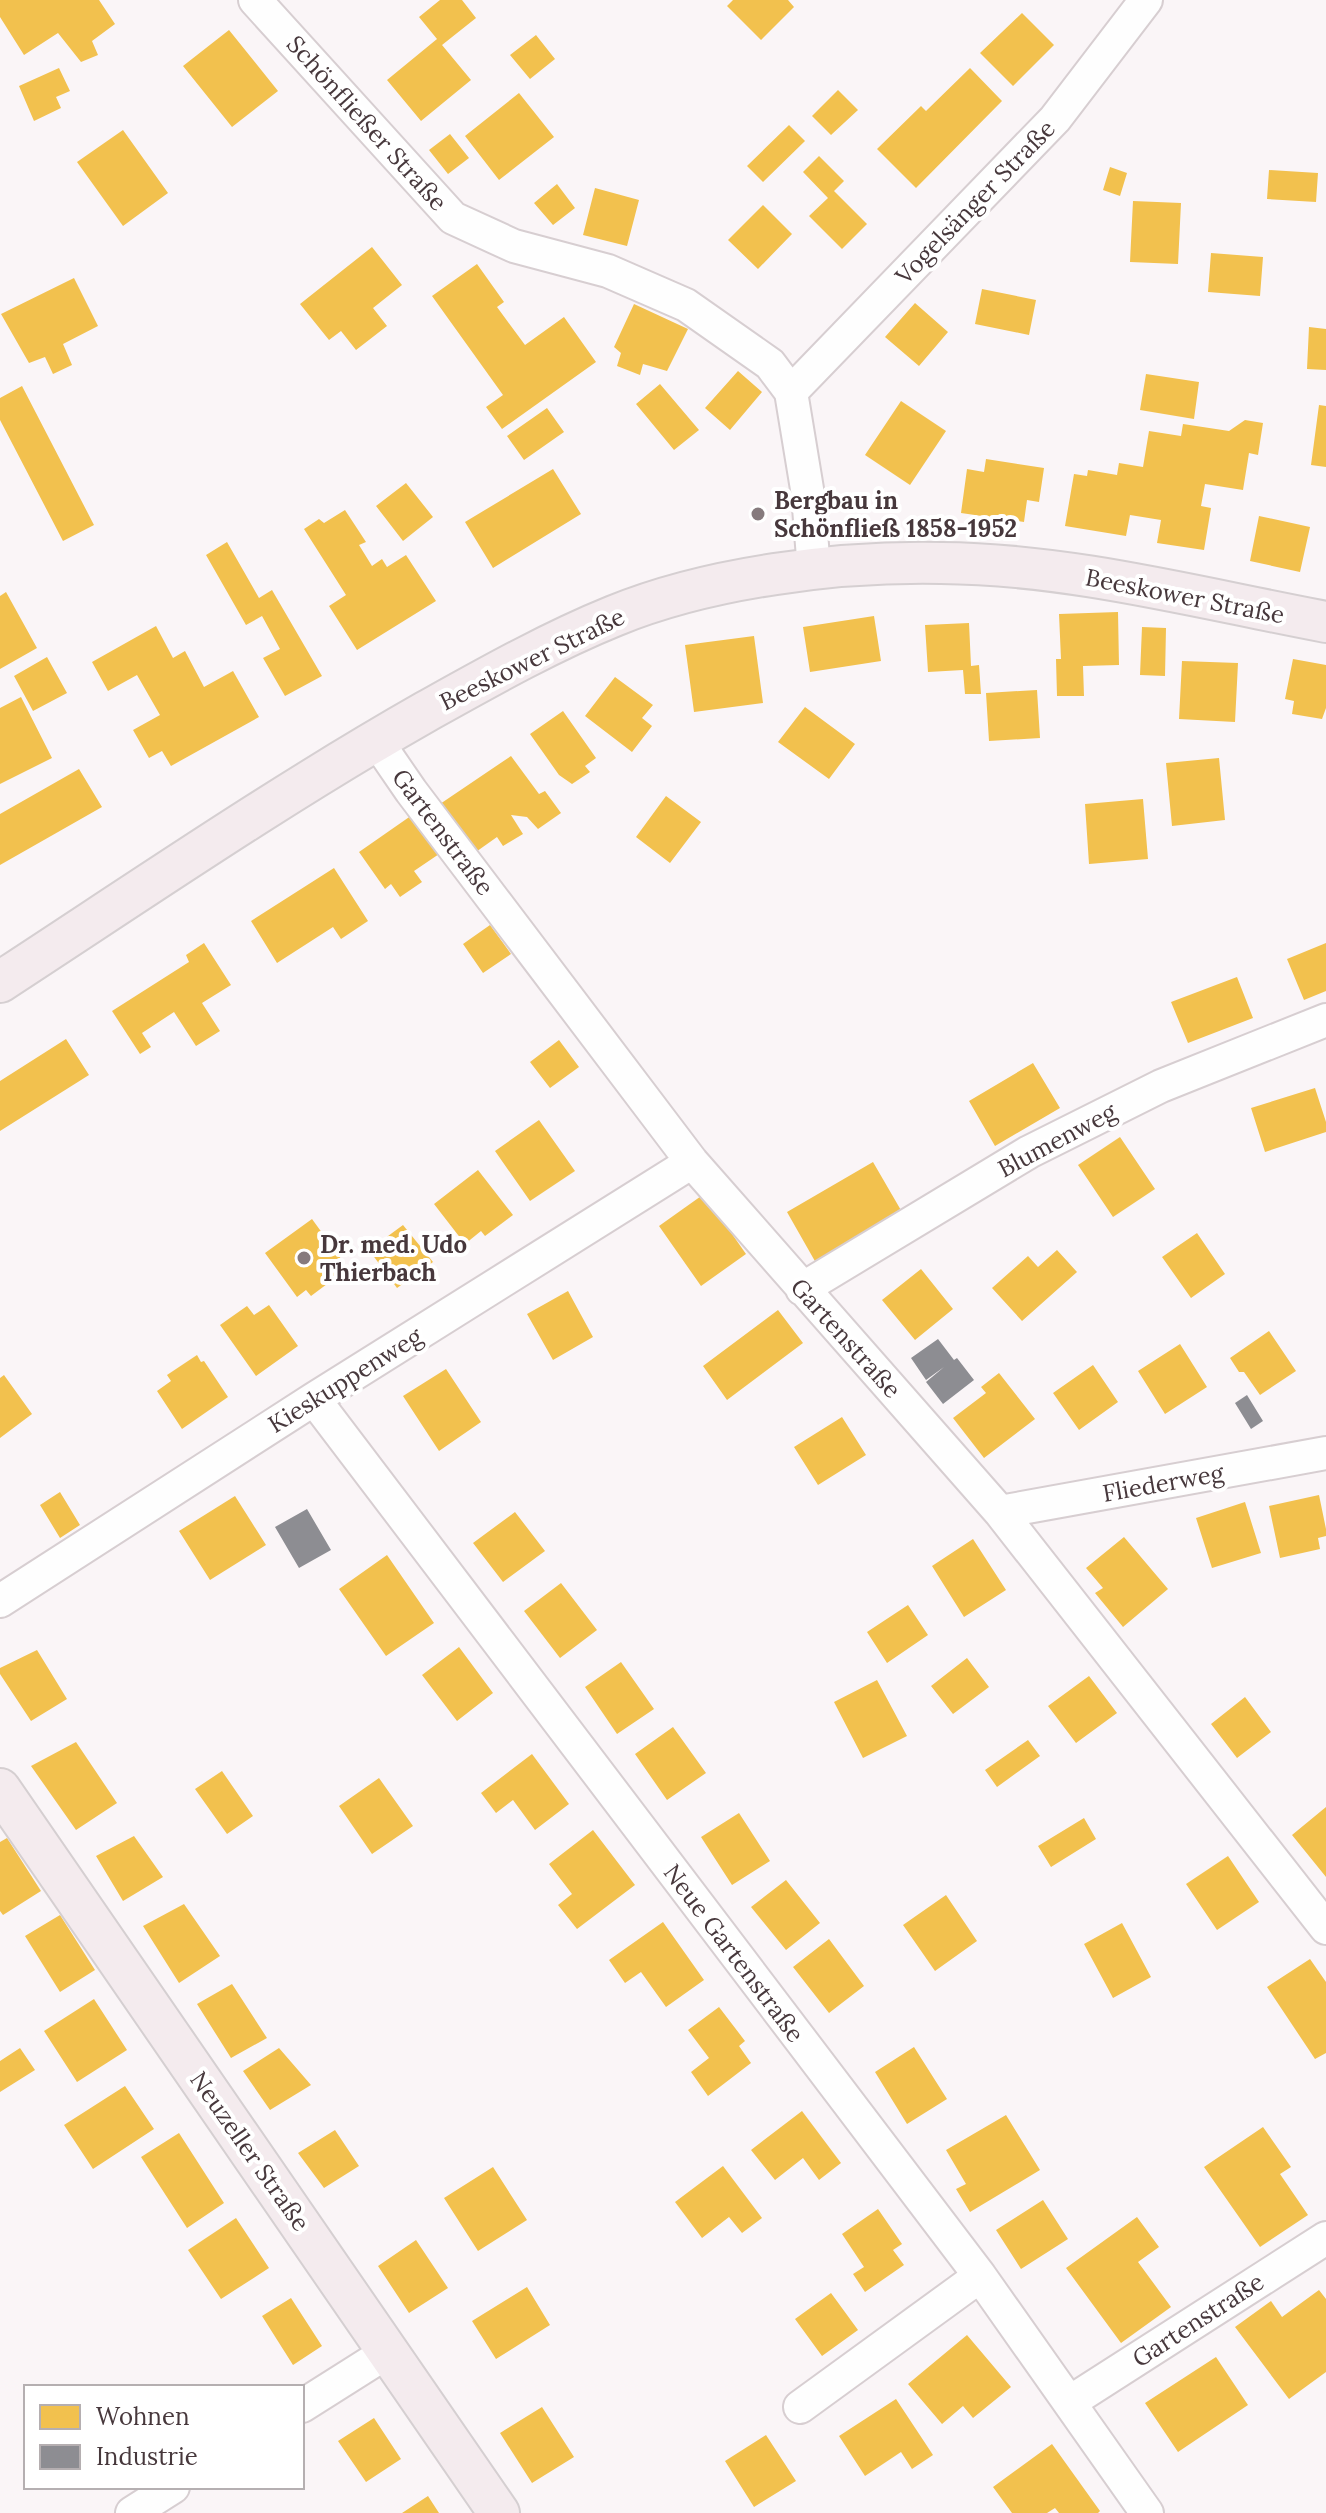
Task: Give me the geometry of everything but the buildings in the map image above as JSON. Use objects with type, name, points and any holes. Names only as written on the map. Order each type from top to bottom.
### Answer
[{"type":"main road","name":"Beeskower Straße","points":[[0,982],[376,740],[478,683],[614,616],[707,588],[814,570],[942,563],[1040,570],[1129,583],[1326,622]]},
{"type":"main road","name":"Neuzeller Straße","points":[[0,1789],[499,2513]]},
{"type":"street","name":"Schönfließer Straße","points":[[255,0],[453,218],[514,246],[608,271],[686,305],[770,364],[791,392],[808,495],[814,570]]},
{"type":"street","name":"Vogelsänger Straße","points":[[791,392],[1055,119],[1146,0]]},
{"type":"street","name":"Gartenstraße","points":[[376,740],[411,791],[692,1162],[1000,1512],[1326,1928]]},
{"type":"street","name":"Blumenweg","points":[[802,1289],[1029,1152],[1161,1086],[1326,1020]]},
{"type":"street","name":"Kieskuppenweg","points":[[0,1601],[692,1162]]},
{"type":"street","name":"Neue Gartenstraße","points":[[314,1399],[980,2276],[1147,2513]]},
{"type":"street","name":"Fliederweg","points":[[1000,1512],[1326,1453]]},
{"type":"street","name":"Gartenstraße","points":[[1070,2402],[1326,2238]]},
{"type":"street","points":[[800,2407],[980,2276]]},
{"type":"street","points":[[304,2405],[389,2351]]},
{"type":"street","points":[[132,2513],[170,2489]]},
{"type":"place","name":"Bergbau in Schönfließ 1858-1952","points":[[758,514]]},
{"type":"place","name":"Dr. med. Udo Thierbach","points":[[304,1258]]}]
